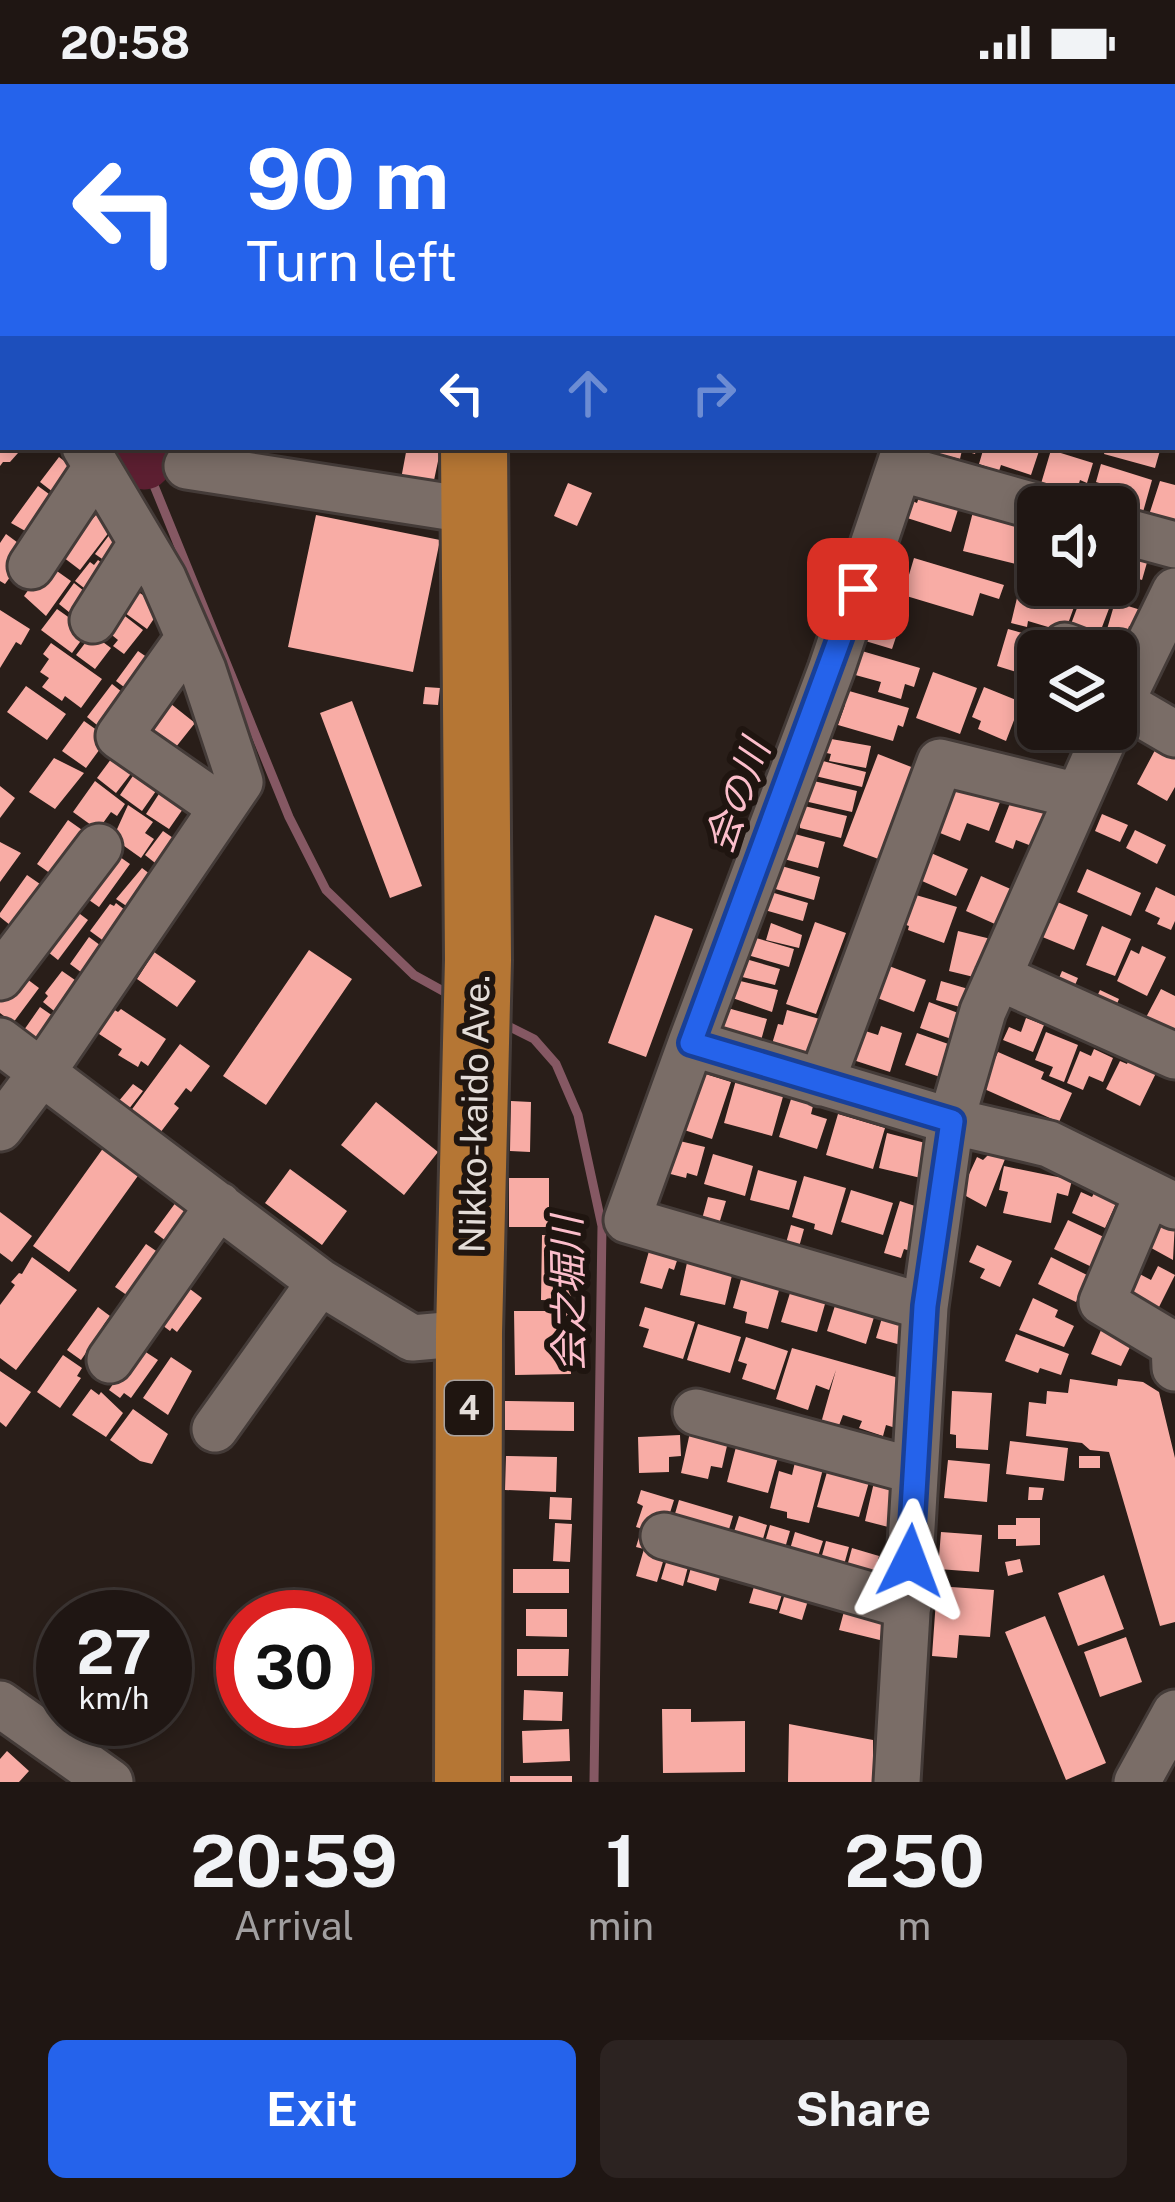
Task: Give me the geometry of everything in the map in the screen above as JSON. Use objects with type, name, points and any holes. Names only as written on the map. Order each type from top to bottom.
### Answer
[{"type":"highway","name":"Nikko-kaido Ave.","points":[[468,1782],[478,960],[474,450]]},
{"type":"street","points":[[0,1128],[240,782],[203,670],[163,578],[91,457]]},
{"type":"street","points":[[31,566],[91,457]]},
{"type":"street","points":[[925,1306],[627,1220],[831,670],[903,458],[1017,499]]},
{"type":"street","points":[[188,466],[474,511]]},
{"type":"street","points":[[1137,535],[1175,545]]},
{"type":"street","points":[[93,620],[141,544]]},
{"type":"street","points":[[1137,663],[1175,592]]},
{"type":"street","points":[[188,638],[119,736],[221,807]]},
{"type":"street","points":[[1137,708],[1175,734]]},
{"type":"street","points":[[897,1782],[925,1306],[952,1121],[983,1011],[1097,750]]},
{"type":"street","points":[[821,1083],[940,762],[1078,796]]},
{"type":"street","points":[[0,977],[99,847]]},
{"type":"street","points":[[998,976],[1175,1056]]},
{"type":"street","points":[[0,1041],[320,1282],[412,1338],[470,1333]]},
{"type":"street","points":[[691,1043],[952,1121],[1049,1144],[1162,1200],[1102,1302],[1174,1345],[1175,1368]]},
{"type":"street","points":[[110,1360],[219,1205]]},
{"type":"street","points":[[215,1429],[320,1282]]},
{"type":"street","points":[[695,1412],[915,1471]]},
{"type":"street","points":[[664,1536],[908,1606]]},
{"type":"street","points":[[0,1704],[110,1782]]},
{"type":"street","points":[[1137,1782],[1175,1713]]},
{"type":"building","points":[[0,450],[18,453],[10,462],[0,466]]},
{"type":"building","points":[[406,450],[440,450],[433,485],[401,479]]},
{"type":"building","points":[[927,450],[962,450],[960,459]]},
{"type":"building","points":[[983,450],[1039,450],[1031,475],[979,464]]},
{"type":"building","points":[[1051,450],[1093,463],[1087,483],[1040,486]]},
{"type":"building","points":[[1105,450],[1160,450],[1155,468],[1104,454]]},
{"type":"building","points":[[59,457],[80,473],[67,503],[40,482]]},
{"type":"building","points":[[1101,464],[1152,480],[1143,512],[1137,510],[1137,486],[1096,482]]},
{"type":"building","points":[[1160,481],[1175,485],[1175,523],[1149,515]]},
{"type":"building","points":[[568,483],[592,493],[577,526],[554,516]]},
{"type":"building","points":[[38,486],[64,505],[36,537],[11,523]]},
{"type":"building","points":[[922,488],[961,500],[951,532],[904,517],[910,500],[917,503]]},
{"type":"building","points":[[975,504],[1017,518],[1017,564],[963,551]]},
{"type":"building","points":[[97,514],[113,527],[80,570],[59,554]]},
{"type":"building","points":[[316,515],[440,540],[413,672],[288,647]]},
{"type":"building","points":[[113,530],[125,538],[118,570],[95,554]]},
{"type":"building","points":[[6,534],[29,551],[5,584],[0,581],[0,543]]},
{"type":"building","points":[[1137,556],[1148,559],[1142,580],[1137,578]]},
{"type":"building","points":[[914,558],[1004,585],[999,599],[980,593],[973,616],[903,595]]},
{"type":"building","points":[[98,560],[110,569],[97,598],[75,581],[90,562],[94,565]]},
{"type":"building","points":[[47,564],[71,581],[46,616],[24,596]]},
{"type":"building","points":[[887,564],[905,570],[895,597],[878,592]]},
{"type":"building","points":[[74,583],[95,600],[80,621],[59,604]]},
{"type":"building","points":[[135,590],[159,611],[147,629],[121,610]]},
{"type":"building","points":[[1017,598],[1017,606],[1074,606],[1066,630],[1028,621],[1027,627],[1011,623]]},
{"type":"building","points":[[1078,606],[1110,606],[1101,630],[1069,630]]},
{"type":"building","points":[[1114,606],[1144,611],[1139,630],[1129,626],[1128,630],[1107,630]]},
{"type":"building","points":[[57,609],[88,631],[72,653],[41,630]]},
{"type":"building","points":[[0,610],[30,629],[0,668]]},
{"type":"building","points":[[121,613],[143,630],[124,654],[113,646],[118,640],[107,631]]},
{"type":"building","points":[[868,619],[899,628],[892,649],[862,640]]},
{"type":"building","points":[[1008,629],[1017,632],[1017,672],[997,666]]},
{"type":"building","points":[[92,634],[111,648],[95,669],[76,655]]},
{"type":"building","points":[[51,643],[102,679],[81,708],[42,687],[49,678],[40,672],[49,659],[43,654]]},
{"type":"building","points":[[855,649],[920,668],[914,687],[905,684],[901,699],[878,692],[881,682],[848,673]]},
{"type":"building","points":[[138,651],[151,660],[132,693],[116,681]]},
{"type":"building","points":[[933,672],[977,688],[960,734],[916,718]]},
{"type":"building","points":[[112,684],[132,700],[107,733],[87,717]]},
{"type":"building","points":[[26,686],[66,714],[47,740],[7,712]]},
{"type":"building","points":[[425,687],[440,688],[438,705],[423,704]]},
{"type":"building","points":[[984,687],[1017,700],[1006,741],[978,729],[981,721],[972,717]]},
{"type":"building","points":[[842,689],[909,708],[893,741],[838,725],[845,705],[838,703]]},
{"type":"building","points":[[161,696],[195,723],[172,752],[143,725]]},
{"type":"building","points":[[352,701],[422,886],[390,898],[320,713]]},
{"type":"building","points":[[84,721],[108,738],[86,768],[62,751]]},
{"type":"building","points":[[820,737],[871,746],[866,768],[829,761],[831,754],[818,751]]},
{"type":"building","points":[[1162,737],[1175,745],[1175,787],[1167,801],[1137,784]]},
{"type":"building","points":[[120,747],[140,762],[116,793],[97,778]]},
{"type":"building","points":[[878,754],[919,770],[884,861],[843,846]]},
{"type":"building","points":[[54,758],[84,773],[55,809],[29,792]]},
{"type":"building","points":[[815,759],[866,772],[862,787],[811,775]]},
{"type":"building","points":[[141,764],[157,775],[149,787],[156,791],[142,811],[120,795]]},
{"type":"building","points":[[805,779],[857,791],[852,812],[800,800]]},
{"type":"building","points":[[95,781],[125,804],[117,816],[111,812],[98,830],[73,812]]},
{"type":"building","points":[[166,783],[185,806],[169,829],[146,814]]},
{"type":"building","points":[[952,785],[1000,802],[989,831],[967,823],[960,841],[935,831]]},
{"type":"building","points":[[0,786],[15,798],[0,818]]},
{"type":"building","points":[[1014,793],[1058,811],[1042,850],[1016,840],[1013,849],[995,842]]},
{"type":"building","points":[[128,805],[153,822],[145,833],[154,839],[141,858],[113,838]]},
{"type":"building","points":[[800,805],[847,816],[841,838],[800,828]]},
{"type":"building","points":[[1102,814],[1128,825],[1120,842],[1095,831]]},
{"type":"building","points":[[68,820],[85,832],[54,876],[37,864]]},
{"type":"building","points":[[1135,830],[1166,845],[1157,864],[1126,848]]},
{"type":"building","points":[[163,831],[189,849],[159,866],[145,855]]},
{"type":"building","points":[[787,832],[825,842],[818,868],[780,858]]},
{"type":"building","points":[[0,842],[21,853],[0,882]]},
{"type":"building","points":[[110,850],[130,864],[99,907],[79,893]]},
{"type":"building","points":[[924,850],[968,869],[956,896],[913,877]]},
{"type":"building","points":[[778,865],[820,877],[814,900],[772,888]]},
{"type":"building","points":[[142,868],[159,881],[137,913],[116,899]]},
{"type":"building","points":[[1087,869],[1141,893],[1131,916],[1077,892]]},
{"type":"building","points":[[27,875],[40,884],[34,892],[40,896],[15,929],[0,913]]},
{"type":"building","points":[[981,876],[1022,894],[1006,929],[966,911]]},
{"type":"building","points":[[1156,887],[1175,896],[1171,930],[1145,911]]},
{"type":"building","points":[[764,890],[808,903],[803,921],[758,908]]},
{"type":"building","points":[[909,893],[957,907],[944,943],[898,922]]},
{"type":"building","points":[[1055,901],[1088,915],[1074,950],[1040,936]]},
{"type":"building","points":[[110,904],[130,914],[112,947],[90,931]]},
{"type":"building","points":[[68,905],[88,920],[58,960],[38,944]]},
{"type":"building","points":[[655,915],[693,929],[646,1057],[608,1043]]},
{"type":"building","points":[[815,922],[846,933],[816,1014],[786,1004]]},
{"type":"building","points":[[771,923],[802,935],[799,948],[766,940]]},
{"type":"building","points":[[1102,926],[1131,939],[1115,976],[1086,965]]},
{"type":"building","points":[[958,931],[991,939],[982,979],[949,971]]},
{"type":"building","points":[[749,936],[794,949],[789,967],[744,954]]},
{"type":"building","points":[[89,937],[112,954],[93,981],[70,964]]},
{"type":"building","points":[[1142,946],[1166,957],[1147,996],[1117,981],[1131,950],[1139,954]]},
{"type":"building","points":[[309,950],[352,979],[266,1105],[223,1076]]},
{"type":"building","points":[[154,952],[196,981],[177,1007],[137,979]]},
{"type":"building","points":[[739,957],[780,969],[775,985],[734,975]]},
{"type":"building","points":[[889,966],[926,980],[914,1012],[872,996],[878,978],[884,979]]},
{"type":"building","points":[[62,971],[88,989],[64,1019],[43,1002]]},
{"type":"building","points":[[1062,971],[1078,978],[1070,997],[1054,990]]},
{"type":"building","points":[[19,973],[39,988],[13,1023],[0,1013],[0,999]]},
{"type":"building","points":[[732,979],[778,990],[772,1012],[727,996]]},
{"type":"building","points":[[941,981],[982,993],[977,1012],[936,1000]]},
{"type":"building","points":[[1161,989],[1175,996],[1175,1035],[1143,1023]]},
{"type":"building","points":[[1100,990],[1119,999],[1112,1016],[1092,1007]]},
{"type":"building","points":[[929,1002],[966,1016],[957,1041],[920,1028]]},
{"type":"building","points":[[40,1007],[63,1023],[39,1043],[17,1032],[21,1027],[24,1030]]},
{"type":"building","points":[[724,1007],[767,1019],[760,1044],[717,1031]]},
{"type":"building","points":[[111,1008],[121,1009],[166,1039],[148,1066],[141,1061],[138,1067],[118,1055],[122,1049],[96,1032]]},
{"type":"building","points":[[787,1010],[827,1021],[818,1056],[772,1044]]},
{"type":"building","points":[[1026,1018],[1044,1025],[1033,1052],[1003,1040],[1009,1027],[1021,1032]]},
{"type":"building","points":[[881,1026],[902,1033],[890,1072],[850,1059],[859,1029],[878,1035]]},
{"type":"building","points":[[1046,1032],[1078,1045],[1064,1082],[1049,1076],[1053,1067],[1035,1060]]},
{"type":"building","points":[[917,1033],[954,1046],[943,1078],[905,1065]]},
{"type":"building","points":[[180,1044],[210,1066],[191,1092],[186,1088],[174,1104],[179,1108],[160,1133],[130,1112]]},
{"type":"building","points":[[1094,1049],[1113,1058],[1103,1082],[1089,1076],[1083,1090],[1067,1083],[1080,1051],[1091,1056]]},
{"type":"building","points":[[998,1052],[1044,1072],[1041,1079],[1072,1093],[1059,1122],[982,1088]]},
{"type":"building","points":[[1130,1057],[1157,1071],[1140,1106],[1106,1089],[1120,1061],[1127,1064]]},
{"type":"building","points":[[696,1071],[731,1082],[712,1139],[678,1128]]},
{"type":"building","points":[[736,1080],[784,1093],[772,1136],[724,1123]]},
{"type":"building","points":[[133,1084],[143,1091],[128,1110],[118,1102]]},
{"type":"building","points":[[792,1096],[814,1102],[811,1114],[827,1119],[817,1149],[779,1137]]},
{"type":"building","points":[[511,1101],[531,1102],[530,1152],[510,1151]]},
{"type":"building","points":[[376,1102],[438,1152],[404,1195],[341,1145]]},
{"type":"building","points":[[838,1114],[885,1128],[873,1169],[826,1155]]},
{"type":"building","points":[[887,1133],[933,1145],[925,1179],[879,1168]]},
{"type":"building","points":[[667,1138],[705,1147],[697,1176],[659,1171]]},
{"type":"building","points":[[109,1140],[145,1166],[69,1272],[33,1246]]},
{"type":"building","points":[[990,1153],[1005,1159],[986,1207],[966,1196],[965,1183],[977,1157],[983,1160]]},
{"type":"building","points":[[713,1154],[753,1166],[745,1196],[704,1184]]},
{"type":"building","points":[[1004,1166],[1072,1180],[1068,1196],[1057,1193],[1051,1223],[1003,1213],[1008,1192],[999,1190]]},
{"type":"building","points":[[290,1169],[347,1211],[322,1245],[265,1203]]},
{"type":"building","points":[[758,1170],[797,1181],[789,1210],[750,1200]]},
{"type":"building","points":[[804,1176],[846,1188],[832,1235],[792,1217]]},
{"type":"building","points":[[509,1178],[549,1178],[549,1227],[509,1227]]},
{"type":"building","points":[[1097,1187],[1119,1197],[1105,1228],[1072,1213],[1081,1192],[1092,1197]]},
{"type":"building","points":[[851,1190],[893,1203],[883,1235],[841,1222]]},
{"type":"building","points":[[182,1194],[197,1205],[174,1247],[154,1232]]},
{"type":"building","points":[[708,1197],[726,1201],[719,1224],[702,1219]]},
{"type":"building","points":[[900,1201],[927,1210],[914,1252],[904,1249],[901,1258],[884,1253]]},
{"type":"building","points":[[0,1212],[32,1236],[12,1262],[0,1253]]},
{"type":"building","points":[[1168,1217],[1175,1221],[1173,1260],[1144,1244],[1155,1223],[1163,1227]]},
{"type":"building","points":[[1068,1220],[1108,1239],[1094,1268],[1054,1249]]},
{"type":"building","points":[[791,1225],[804,1229],[799,1247],[786,1243]]},
{"type":"building","points":[[542,1235],[572,1236],[571,1301],[541,1300]]},
{"type":"building","points":[[653,1237],[682,1245],[662,1289],[640,1283]]},
{"type":"building","points":[[146,1244],[165,1257],[134,1300],[115,1287]]},
{"type":"building","points":[[977,1245],[1012,1261],[1000,1287],[980,1278],[985,1269],[969,1262]]},
{"type":"building","points":[[690,1249],[733,1271],[725,1305],[680,1295]]},
{"type":"building","points":[[32,1257],[77,1290],[16,1370],[0,1358],[0,1305],[15,1285],[11,1282]]},
{"type":"building","points":[[1051,1257],[1089,1276],[1076,1302],[1038,1284]]},
{"type":"building","points":[[745,1265],[783,1276],[768,1329],[745,1323],[747,1312],[733,1308]]},
{"type":"building","points":[[1158,1266],[1175,1275],[1158,1309],[1121,1290],[1132,1270],[1151,1280]]},
{"type":"building","points":[[794,1280],[829,1290],[817,1332],[781,1322]]},
{"type":"building","points":[[182,1283],[202,1298],[177,1332],[170,1331],[154,1319]]},
{"type":"building","points":[[838,1296],[877,1307],[866,1344],[827,1331]]},
{"type":"building","points":[[1033,1298],[1058,1310],[1055,1317],[1074,1326],[1064,1347],[1019,1330]]},
{"type":"building","points":[[98,1307],[110,1316],[103,1326],[113,1333],[100,1350],[92,1344],[81,1360],[67,1350]]},
{"type":"building","points":[[645,1307],[695,1322],[683,1359],[643,1347],[649,1329],[639,1326]]},
{"type":"building","points":[[885,1308],[924,1320],[915,1349],[876,1338]]},
{"type":"building","points":[[514,1311],[570,1311],[571,1374],[515,1375]]},
{"type":"building","points":[[1104,1323],[1118,1329],[1114,1338],[1131,1345],[1121,1366],[1091,1354]]},
{"type":"building","points":[[698,1324],[741,1337],[730,1373],[687,1360]]},
{"type":"building","points":[[1016,1334],[1069,1354],[1061,1375],[1040,1368],[1038,1373],[1005,1361]]},
{"type":"building","points":[[746,1337],[788,1351],[775,1390],[742,1379],[747,1364],[738,1361]]},
{"type":"building","points":[[138,1347],[158,1360],[131,1398],[124,1393],[120,1398],[109,1390]]},
{"type":"building","points":[[792,1348],[913,1382],[899,1429],[886,1425],[883,1436],[859,1428],[862,1421],[843,1415],[838,1428],[821,1423],[836,1370],[829,1390],[816,1385],[808,1410],[776,1399]]},
{"type":"building","points":[[63,1355],[82,1368],[77,1376],[81,1378],[60,1408],[37,1392]]},
{"type":"building","points":[[171,1357],[192,1371],[168,1415],[143,1398]]},
{"type":"building","points":[[0,1371],[31,1392],[6,1427],[0,1422]]},
{"type":"building","points":[[1070,1379],[1117,1386],[1118,1379],[1143,1382],[1159,1392],[1175,1458],[1175,1622],[1160,1626],[1109,1452],[1090,1450],[1082,1443],[1026,1436],[1029,1402],[1046,1404],[1047,1391],[1068,1393]]},
{"type":"building","points":[[91,1389],[123,1413],[106,1437],[72,1415]]},
{"type":"building","points":[[952,1391],[992,1393],[988,1450],[956,1448],[956,1435],[950,1434]]},
{"type":"building","points":[[505,1401],[574,1402],[574,1431],[505,1430]]},
{"type":"building","points":[[133,1409],[168,1434],[152,1464],[110,1440]]},
{"type":"building","points":[[691,1428],[729,1437],[722,1468],[711,1466],[708,1479],[681,1473]]},
{"type":"building","points":[[680,1435],[681,1456],[669,1457],[669,1472],[639,1473],[638,1437]]},
{"type":"building","points":[[1010,1441],[1068,1448],[1064,1481],[1006,1474]]},
{"type":"building","points":[[737,1443],[779,1454],[768,1493],[727,1482]]},
{"type":"building","points":[[506,1456],[557,1457],[556,1492],[505,1490]]},
{"type":"building","points":[[1079,1456],[1100,1456],[1100,1468],[1079,1468]]},
{"type":"building","points":[[796,1458],[824,1465],[809,1523],[770,1508],[779,1471],[792,1475]]},
{"type":"building","points":[[948,1460],[990,1464],[987,1502],[944,1498]]},
{"type":"building","points":[[853,1471],[871,1475],[859,1517],[817,1507],[827,1472],[851,1478]]},
{"type":"building","points":[[875,1478],[906,1486],[896,1529],[865,1521]]},
{"type":"building","points":[[1029,1487],[1044,1488],[1042,1500],[1028,1500]]},
{"type":"building","points":[[641,1490],[674,1500],[663,1535],[636,1527],[643,1506],[637,1503]]},
{"type":"building","points":[[550,1497],[572,1498],[571,1520],[549,1519]]},
{"type":"building","points":[[679,1500],[733,1516],[726,1539],[672,1524]]},
{"type":"building","points":[[739,1516],[767,1525],[760,1549],[731,1541]]},
{"type":"building","points":[[1016,1518],[1040,1518],[1040,1545],[1016,1546],[1016,1539],[998,1539],[998,1525],[1016,1525]]},
{"type":"building","points":[[555,1523],[572,1524],[570,1562],[553,1561]]},
{"type":"building","points":[[770,1525],[790,1531],[785,1548],[765,1542]]},
{"type":"building","points":[[795,1532],[823,1541],[815,1565],[788,1556]]},
{"type":"building","points":[[941,1532],[982,1535],[979,1572],[938,1569]]},
{"type":"building","points":[[640,1534],[663,1541],[665,1555],[657,1582],[636,1576],[644,1549],[636,1547]]},
{"type":"building","points":[[826,1541],[849,1547],[842,1572],[819,1566]]},
{"type":"building","points":[[852,1548],[879,1556],[873,1577],[846,1570]]},
{"type":"building","points":[[668,1556],[689,1563],[683,1586],[661,1579]]},
{"type":"building","points":[[882,1556],[904,1562],[897,1584],[876,1578]]},
{"type":"building","points":[[1020,1559],[1023,1572],[1008,1576],[1005,1562]]},
{"type":"building","points":[[692,1564],[721,1573],[716,1591],[687,1582]]},
{"type":"building","points":[[513,1569],[569,1569],[569,1593],[513,1593]]},
{"type":"building","points":[[1104,1575],[1124,1629],[1078,1646],[1058,1593]]},
{"type":"building","points":[[756,1580],[784,1588],[777,1610],[749,1603]]},
{"type":"building","points":[[937,1586],[994,1590],[990,1637],[959,1635],[957,1658],[932,1656]]},
{"type":"building","points":[[787,1587],[810,1594],[802,1620],[779,1613]]},
{"type":"building","points":[[846,1604],[895,1616],[888,1642],[839,1630]]},
{"type":"building","points":[[526,1609],[567,1609],[567,1637],[526,1636]]},
{"type":"building","points":[[1045,1616],[1106,1763],[1066,1780],[1005,1632]]},
{"type":"building","points":[[1126,1637],[1142,1682],[1100,1697],[1084,1652]]},
{"type":"building","points":[[517,1649],[569,1649],[568,1676],[517,1676]]},
{"type":"building","points":[[524,1690],[563,1692],[562,1721],[523,1720]]},
{"type":"building","points":[[662,1709],[691,1709],[691,1722],[745,1721],[745,1772],[663,1773]]},
{"type":"building","points":[[789,1724],[873,1740],[873,1782],[788,1782]]},
{"type":"building","points":[[569,1729],[570,1761],[523,1763],[522,1731]]},
{"type":"building","points":[[7,1751],[29,1771],[19,1782],[0,1782],[0,1759]]},
{"type":"building","points":[[510,1776],[572,1776],[572,1782],[510,1782]]},
{"type":"waterway","points":[[136,450],[144,461]]},
{"type":"waterway","name":"会之堀川","points":[[144,461],[289,817],[326,890],[414,975],[452,996]]},
{"type":"waterway","name":"会之堀川","points":[[498,1021],[534,1039],[556,1064],[578,1115],[602,1226],[594,1782]]},
{"type":"route","points":[[858,589],[691,1043],[952,1121],[925,1306],[910,1561]]},
{"type":"water label","name":"会の川","points":[[737,796]]}]
